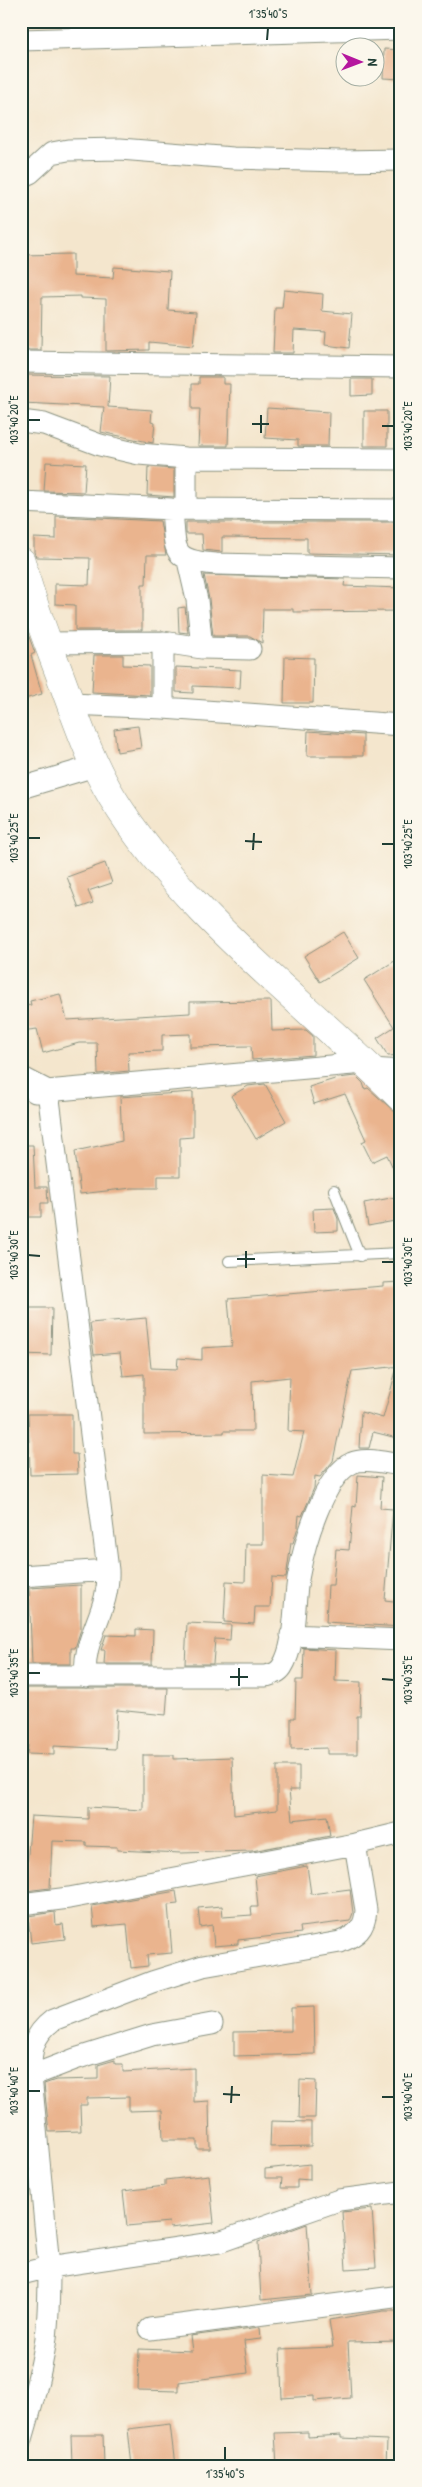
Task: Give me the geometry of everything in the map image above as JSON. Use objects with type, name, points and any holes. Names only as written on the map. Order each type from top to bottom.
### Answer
[{"type":"street","points":[[21,40],[368,25],[401,29]]},
{"type":"street","points":[[21,177],[30,173],[52,152],[68,150],[120,149],[233,158],[340,161],[401,160]]},
{"type":"street","points":[[21,362],[401,367]]},
{"type":"street","points":[[21,421],[44,424],[115,449],[139,454],[186,458],[401,459]]},
{"type":"street","points":[[186,458],[179,509],[177,550],[180,556],[188,561],[216,564],[401,568]]},
{"type":"street","points":[[21,502],[179,509],[401,510]]},
{"type":"street","points":[[21,561],[31,599],[95,766],[137,834],[180,886],[214,922],[401,1098]]},
{"type":"street","points":[[188,561],[197,600],[202,648]]},
{"type":"street","points":[[163,708],[164,642]]},
{"type":"street","points":[[48,643],[164,642],[202,648],[250,649]]},
{"type":"street","points":[[71,704],[163,708],[401,725]]},
{"type":"street","points":[[21,788],[95,766]]},
{"type":"street","points":[[21,1093],[368,1066],[401,1071]]},
{"type":"street","points":[[21,1077],[48,1091]]},
{"type":"street","points":[[48,1091],[108,1570],[106,1599],[85,1652],[86,1677]]},
{"type":"street","points":[[21,1676],[266,1676],[277,1673],[288,1653],[299,1573],[309,1537],[330,1485],[341,1469],[358,1461],[401,1465]]},
{"type":"street","points":[[21,1576],[108,1570]]},
{"type":"street","points":[[291,1635],[401,1640]]},
{"type":"street","points":[[21,1904],[69,1898],[355,1844],[401,1833]]},
{"type":"street","points":[[22,2439],[38,2382],[46,2344],[49,2267],[31,2076],[30,2058],[36,2037],[42,2028],[53,2020],[76,2010],[202,1966],[340,1942],[356,1935],[366,1921],[366,1910],[355,1844]]},
{"type":"street","points":[[31,2076],[75,2058],[152,2035],[212,2024]]},
{"type":"street","points":[[21,2274],[49,2267],[219,2242],[248,2234],[332,2202],[401,2192]]},
{"type":"street","points":[[150,2329],[401,2296]]},
{"type":"lane","points":[[334,1190],[360,1256]]},
{"type":"lane","points":[[229,1261],[401,1253]]},
{"type":"building","points":[[384,49],[401,50],[401,79],[384,78]]},
{"type":"building","points":[[73,254],[73,276],[113,278],[114,267],[170,271],[168,310],[196,312],[193,346],[149,342],[149,350],[106,351],[106,299],[81,298],[81,296],[42,297],[41,350],[21,350],[21,255]]},
{"type":"building","points":[[284,290],[323,294],[322,311],[352,314],[349,348],[325,345],[326,332],[294,330],[293,353],[273,353],[275,308],[282,308]]},
{"type":"building","points":[[24,375],[110,376],[108,407],[152,410],[151,422],[155,423],[153,443],[101,432],[104,407],[23,403]]},
{"type":"building","points":[[199,377],[223,377],[223,384],[230,384],[228,446],[198,446],[200,409],[192,409],[192,384],[199,384]]},
{"type":"building","points":[[351,379],[372,379],[372,395],[351,396]]},
{"type":"building","points":[[267,408],[329,412],[328,446],[298,446],[298,440],[265,438]]},
{"type":"building","points":[[364,411],[387,411],[387,446],[364,446]]},
{"type":"building","points":[[46,462],[86,464],[84,492],[44,491]]},
{"type":"building","points":[[148,467],[174,469],[174,497],[147,495]]},
{"type":"building","points":[[56,516],[160,521],[166,555],[147,555],[146,584],[142,584],[142,630],[75,630],[75,605],[55,604],[55,584],[89,585],[90,558],[36,557],[34,538],[56,539]]},
{"type":"building","points":[[186,522],[401,522],[401,555],[307,553],[307,538],[222,537],[222,552],[203,550],[202,534],[186,534]]},
{"type":"building","points":[[204,575],[345,579],[344,586],[401,588],[401,611],[293,612],[293,609],[263,609],[262,643],[250,636],[213,636]]},
{"type":"building","points":[[185,607],[188,633],[179,632],[178,608]]},
{"type":"building","points":[[21,615],[35,653],[31,655],[42,694],[21,700]]},
{"type":"building","points":[[94,655],[123,655],[123,665],[150,666],[150,695],[92,692]]},
{"type":"building","points":[[285,657],[314,658],[313,703],[284,703]]},
{"type":"building","points":[[176,667],[241,670],[240,688],[193,686],[193,693],[176,692]]},
{"type":"building","points":[[138,726],[141,748],[117,752],[114,729]]},
{"type":"building","points":[[308,731],[363,735],[363,756],[307,756]]},
{"type":"building","points":[[105,863],[112,883],[88,891],[93,903],[79,908],[67,877]]},
{"type":"building","points":[[343,932],[359,958],[320,982],[304,956]]},
{"type":"building","points":[[401,957],[401,1055],[388,1056],[377,1038],[394,1027],[364,980]]},
{"type":"building","points":[[60,994],[67,1020],[190,1013],[190,1002],[271,1001],[272,1031],[306,1030],[313,1036],[313,1055],[252,1060],[251,1046],[190,1047],[190,1034],[162,1035],[162,1051],[128,1052],[129,1071],[98,1074],[97,1043],[79,1043],[43,1053],[37,1029],[21,1031],[21,1006],[31,1005],[30,1001]]},
{"type":"building","points":[[356,1076],[363,1083],[365,1089],[368,1088],[395,1112],[401,1125],[401,1185],[387,1155],[372,1162],[362,1142],[366,1140],[345,1094],[314,1104],[309,1087],[338,1078]]},
{"type":"building","points":[[265,1084],[286,1121],[256,1139],[231,1096],[248,1086]]},
{"type":"building","points":[[193,1092],[193,1137],[180,1138],[180,1176],[158,1176],[158,1188],[132,1188],[80,1194],[75,1151],[122,1141],[120,1097]]},
{"type":"building","points":[[21,1145],[33,1145],[35,1187],[47,1187],[48,1203],[41,1203],[41,1217],[21,1217]]},
{"type":"building","points":[[396,1197],[400,1220],[368,1226],[364,1203]]},
{"type":"building","points":[[334,1208],[338,1219],[338,1231],[314,1232],[313,1209]]},
{"type":"building","points":[[401,1282],[401,1366],[352,1371],[333,1461],[320,1477],[315,1476],[314,1488],[302,1516],[299,1515],[298,1527],[293,1543],[291,1543],[286,1578],[272,1577],[270,1607],[255,1607],[254,1624],[224,1622],[226,1581],[245,1582],[246,1544],[263,1544],[263,1475],[293,1477],[304,1432],[288,1431],[290,1377],[252,1381],[253,1431],[144,1434],[144,1374],[123,1376],[120,1353],[94,1355],[90,1323],[146,1318],[151,1368],[177,1369],[178,1358],[202,1360],[202,1348],[232,1346],[228,1299],[383,1286],[383,1283]]},
{"type":"building","points":[[21,1308],[52,1308],[51,1355],[21,1354]]},
{"type":"building","points":[[396,1371],[401,1372],[401,1439],[373,1432],[369,1448],[359,1448],[361,1412],[383,1418]]},
{"type":"building","points":[[28,1414],[72,1414],[72,1454],[77,1454],[78,1474],[30,1475]]},
{"type":"building","points":[[358,1475],[382,1477],[380,1508],[393,1509],[385,1600],[401,1602],[401,1627],[326,1622],[328,1585],[333,1585],[336,1549],[349,1550],[353,1506],[356,1507]]},
{"type":"building","points":[[81,1585],[81,1629],[75,1648],[71,1648],[71,1664],[32,1664],[29,1588]]},
{"type":"building","points":[[187,1623],[231,1625],[230,1640],[215,1639],[213,1664],[185,1664]]},
{"type":"building","points":[[136,1629],[153,1630],[152,1664],[104,1664],[105,1650],[101,1650],[106,1635],[136,1636]]},
{"type":"building","points":[[304,1648],[336,1650],[335,1681],[361,1682],[360,1716],[357,1716],[357,1754],[327,1754],[327,1748],[291,1749],[291,1718],[295,1718],[296,1680],[303,1680]]},
{"type":"building","points":[[27,1688],[168,1688],[166,1715],[117,1710],[115,1749],[54,1746],[54,1755],[27,1754],[28,1745],[21,1745],[21,1708],[26,1708]]},
{"type":"building","points":[[143,1755],[174,1755],[174,1759],[232,1757],[234,1815],[277,1810],[277,1766],[299,1766],[299,1790],[289,1790],[292,1820],[327,1816],[330,1836],[252,1851],[181,1853],[117,1850],[117,1847],[86,1846],[86,1842],[52,1841],[50,1888],[25,1891],[31,1816],[88,1819],[88,1807],[143,1810]]},
{"type":"building","points":[[307,1866],[311,1894],[350,1889],[353,1913],[350,1921],[300,1927],[301,1933],[238,1940],[238,1944],[214,1946],[212,1925],[200,1927],[198,1908],[222,1906],[223,1917],[252,1915],[251,1907],[258,1907],[255,1876]]},
{"type":"building","points":[[176,1891],[178,1904],[168,1905],[172,1953],[147,1955],[148,1966],[131,1968],[127,1924],[94,1927],[92,1906]]},
{"type":"building","points":[[55,1912],[56,1925],[63,1924],[65,1939],[31,1943],[28,1916]]},
{"type":"building","points":[[314,2007],[315,2054],[234,2056],[234,2032],[291,2031],[291,2008]]},
{"type":"building","points":[[115,2060],[115,2064],[123,2064],[123,2072],[194,2068],[194,2102],[209,2101],[210,2149],[197,2149],[197,2140],[163,2140],[162,2110],[129,2111],[129,2097],[87,2098],[87,2105],[80,2105],[81,2131],[49,2132],[44,2084],[56,2080],[98,2079],[98,2065]]},
{"type":"building","points":[[300,2080],[316,2081],[315,2118],[299,2118]]},
{"type":"building","points":[[271,2121],[311,2122],[311,2146],[270,2147]]},
{"type":"building","points":[[310,2164],[310,2180],[297,2179],[297,2188],[281,2188],[282,2178],[265,2178],[265,2169]]},
{"type":"building","points":[[209,2175],[214,2223],[170,2228],[169,2222],[127,2226],[123,2191],[165,2186],[165,2180]]},
{"type":"building","points":[[372,2209],[376,2267],[346,2269],[342,2212]]},
{"type":"building","points":[[307,2224],[312,2295],[261,2300],[258,2242]]},
{"type":"building","points":[[384,2311],[401,2311],[401,2341],[348,2342],[351,2398],[314,2401],[314,2396],[282,2398],[280,2349],[333,2347],[329,2320]]},
{"type":"building","points":[[260,2327],[261,2339],[244,2341],[248,2373],[179,2382],[179,2391],[138,2390],[139,2349],[192,2351],[190,2336]]},
{"type":"building","points":[[170,2424],[175,2466],[132,2466],[128,2429]]},
{"type":"building","points":[[308,2432],[308,2437],[341,2435],[341,2438],[387,2440],[386,2466],[277,2466],[275,2433]]},
{"type":"building","points":[[71,2435],[103,2435],[104,2465],[72,2465]]}]
